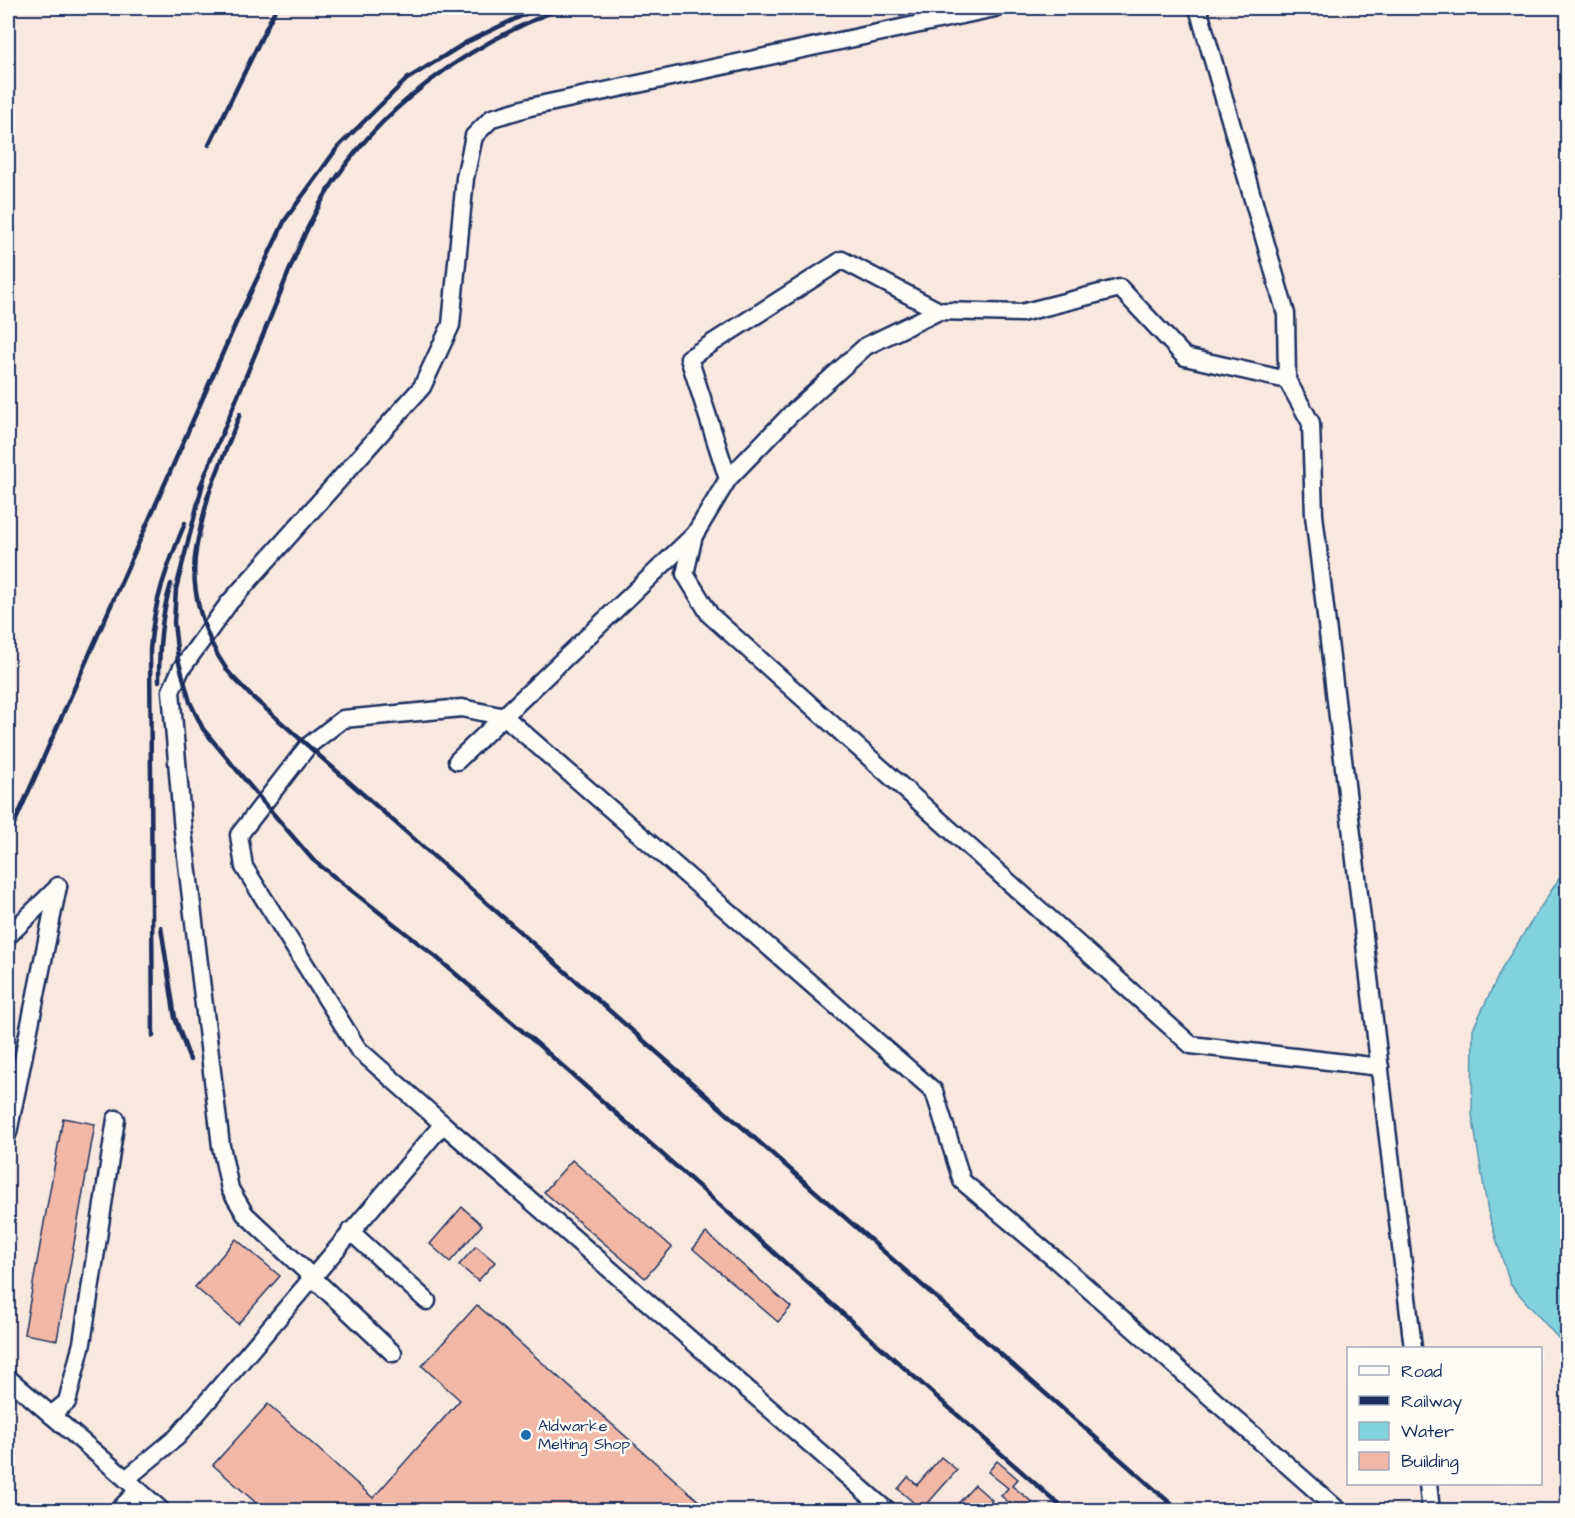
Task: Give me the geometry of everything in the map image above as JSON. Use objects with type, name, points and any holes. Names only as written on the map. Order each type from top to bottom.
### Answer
[{"type":"lane","points":[[393,1353],[310,1278],[245,1214],[230,1189],[223,1157],[183,831],[171,691],[181,669],[230,603],[422,387],[451,325],[465,178],[474,136],[492,118],[541,105],[995,8]]},
{"type":"lane","points":[[1198,8],[1286,314],[1287,380],[1311,423],[1314,515],[1413,1347]]},
{"type":"lane","points":[[728,479],[689,358],[842,260],[939,311],[1021,313],[1120,288],[1185,357],[1287,380]]},
{"type":"lane","points":[[457,761],[695,534],[728,479],[790,415],[866,346],[939,311]]},
{"type":"lane","points":[[695,534],[685,574],[710,615],[1191,1045],[1380,1067]]},
{"type":"lane","points":[[886,1510],[358,1049],[244,867],[239,836],[308,746],[344,719],[462,708],[505,717],[934,1091],[962,1181],[1057,1261],[1338,1510]]},
{"type":"lane","points":[[8,936],[58,886],[8,1133]]},
{"type":"lane","points":[[51,1415],[68,1402],[82,1343],[116,1119]]},
{"type":"lane","points":[[126,1479],[177,1437],[443,1124]]},
{"type":"lane","points":[[350,1231],[427,1301]]},
{"type":"lane","points":[[8,1378],[161,1510]]},
{"type":"lane","points":[[1428,1485],[1431,1510]]},
{"type":"lane","points":[[119,1510],[138,1490]]},
{"type":"shaded area","points":[[8,8],[1567,8],[1567,1510],[8,1510]]},
{"type":"water","points":[[1567,866],[1568,1077],[1560,1124],[1564,1158],[1568,1170],[1567,1348],[1510,1284],[1488,1212],[1472,1114],[1473,1029],[1503,966]]},
{"type":"building","points":[[63,1118],[95,1124],[57,1340],[24,1334]]},
{"type":"building","points":[[572,1160],[672,1247],[645,1278],[544,1192]]},
{"type":"building","points":[[462,1207],[482,1225],[450,1262],[430,1244]]},
{"type":"building","points":[[706,1233],[791,1307],[778,1322],[693,1249]]},
{"type":"building","points":[[236,1239],[280,1276],[238,1324],[195,1287]]},
{"type":"building","points":[[476,1246],[495,1262],[478,1281],[459,1265]]},
{"type":"building","name":"Aldwarke Melting Shop","points":[[477,1305],[709,1510],[264,1510],[213,1465],[268,1404],[373,1498],[460,1400],[422,1366]]},
{"type":"building","points":[[941,1457],[957,1470],[922,1510],[898,1489],[908,1477],[917,1485]]},
{"type":"building","points":[[997,1461],[1018,1479],[1012,1486],[1032,1502],[1026,1510],[1015,1510],[1017,1509],[1001,1496],[1008,1488],[988,1472]]},
{"type":"building","points":[[975,1485],[992,1500],[983,1510],[952,1510]]},
{"type":"railway","points":[[209,145],[276,8]]},
{"type":"railway","points":[[8,838],[236,323],[285,220],[338,147],[407,79],[467,42],[538,8]]},
{"type":"railway","points":[[200,487],[304,237],[324,197],[346,165],[370,135],[427,83],[492,41],[562,8]]},
{"type":"railway","points":[[207,498],[240,414]]},
{"type":"railway","points":[[204,479],[176,589],[174,622],[178,659],[190,702],[203,729],[264,803],[313,860],[436,957],[541,1047],[1065,1510]]},
{"type":"railway","points":[[210,490],[200,528],[194,565],[200,612],[211,643],[219,657],[227,670],[249,694],[1178,1510]]},
{"type":"railway","points":[[153,1036],[150,650],[154,616],[162,585],[185,523]]},
{"type":"railway","points":[[159,681],[161,632],[171,584]]},
{"type":"railway","points":[[161,927],[175,1018],[190,1060]]},
{"type":"place","name":"Aldwarke Melting Shop","points":[[526,1435]]}]
